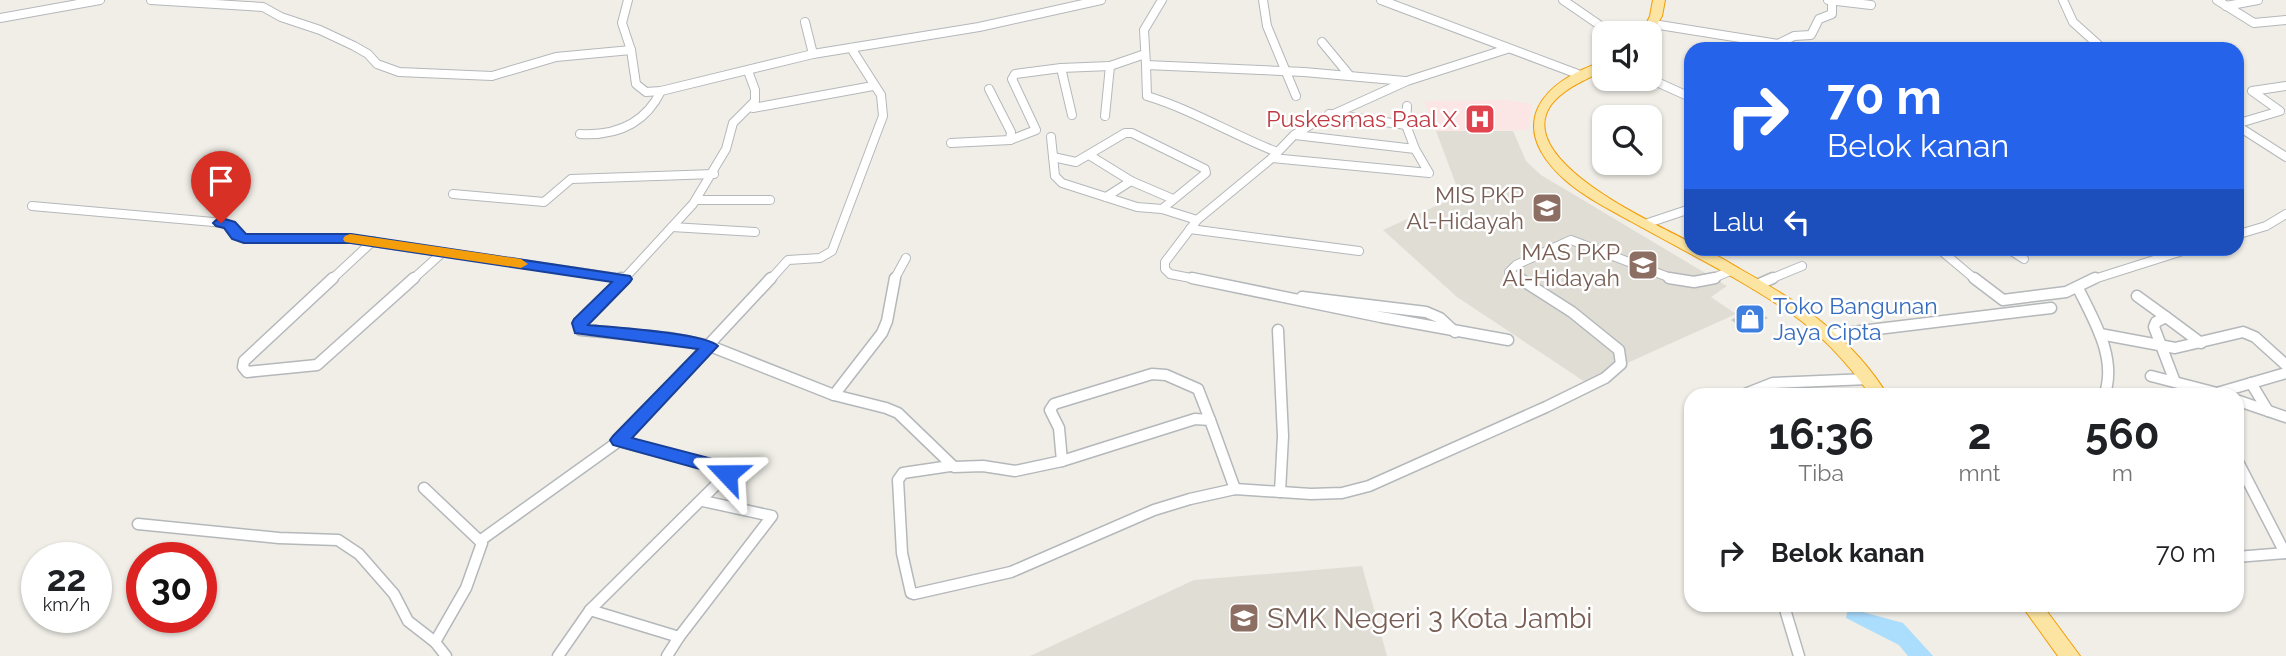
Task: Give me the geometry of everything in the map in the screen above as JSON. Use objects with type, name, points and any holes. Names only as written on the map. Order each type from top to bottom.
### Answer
[{"type":"highway","points":[[1652,21],[1659,0]]},
{"type":"highway","points":[[1592,72],[1552,97],[1542,110],[1540,135],[1548,152],[1571,178],[1590,192],[1684,245]]},
{"type":"highway","points":[[1703,256],[1794,308],[1828,335],[1874,388]]},
{"type":"highway","points":[[2037,612],[2070,656]]},
{"type":"street","points":[[0,18],[100,0]]},
{"type":"street","points":[[151,0],[263,7],[281,17],[320,30],[354,46],[368,54],[377,64],[399,72],[492,76],[556,57],[631,50]]},
{"type":"street","points":[[628,0],[622,23],[631,50],[636,84],[640,89],[661,91],[813,54],[979,27],[1054,4],[1101,0]]},
{"type":"street","points":[[1162,0],[1144,22],[1141,34],[1147,96],[1185,108],[1274,155],[1429,173],[1415,149],[1406,125],[1407,106]]},
{"type":"street","points":[[1263,0],[1267,26],[1288,71],[1296,96]]},
{"type":"street","points":[[1381,0],[1583,76]]},
{"type":"street","points":[[1563,0],[1594,21]]},
{"type":"street","points":[[1785,42],[1794,36],[1811,35],[1819,19],[1832,14],[1830,0],[1871,5]]},
{"type":"street","points":[[2063,0],[2073,22],[2095,42]]},
{"type":"street","points":[[2217,0],[2257,23],[2286,20]]},
{"type":"street","points":[[2226,6],[2258,0]]},
{"type":"street","points":[[805,22],[813,54]]},
{"type":"street","points":[[1662,30],[1774,42]]},
{"type":"street","points":[[1322,42],[1350,76]]},
{"type":"street","points":[[481,540],[619,440],[788,260],[820,258],[832,251],[883,116],[881,95],[851,48]]},
{"type":"street","points":[[1507,49],[1408,81],[1329,114],[1294,135],[1198,220],[1165,262],[1165,269],[1170,274],[1280,295],[1329,298],[1426,312],[1440,318],[1455,332],[1508,340]]},
{"type":"street","points":[[951,143],[1010,140],[1036,130],[1012,75],[1061,68],[1110,66],[1145,54]]},
{"type":"street","points":[[1146,65],[1288,71],[1408,81]]},
{"type":"street","points":[[1105,116],[1110,66]]},
{"type":"street","points":[[1061,68],[1072,115]]},
{"type":"street","points":[[748,71],[758,96],[753,108]]},
{"type":"street","points":[[1662,84],[1684,94]]},
{"type":"street","points":[[873,86],[753,108],[733,123],[729,144],[714,174],[696,200],[625,279],[580,323],[580,330],[668,338],[710,346],[834,395],[898,413],[933,444],[950,466]]},
{"type":"street","points":[[2244,122],[2280,111],[2252,91],[2286,86]]},
{"type":"street","points":[[989,89],[1011,132],[1010,140]]},
{"type":"street","points":[[580,134],[609,135],[628,127],[657,102],[661,91]]},
{"type":"street","points":[[1329,114],[1406,125]]},
{"type":"street","points":[[2244,130],[2286,157]]},
{"type":"street","points":[[1055,176],[1125,133],[1132,133],[1205,169],[1206,173],[1161,209]]},
{"type":"street","points":[[1294,135],[1415,149]]},
{"type":"street","points":[[1051,137],[1055,176],[1062,183],[1137,207],[1161,209],[1198,220]]},
{"type":"street","points":[[1089,155],[1131,181],[1173,199]]},
{"type":"street","points":[[1053,157],[1076,162]]},
{"type":"street","points":[[453,194],[544,202],[551,200],[564,182],[571,179],[714,174]]},
{"type":"street","points":[[1106,197],[1131,181]]},
{"type":"street","points":[[696,200],[770,201]]},
{"type":"street","points":[[32,206],[225,223],[237,236],[257,240],[373,241],[625,279]]},
{"type":"street","points":[[1646,224],[1684,211]]},
{"type":"street","points":[[2244,233],[2266,226],[2286,214]]},
{"type":"street","points":[[672,227],[755,232]]},
{"type":"street","points":[[1190,229],[1359,251]]},
{"type":"street","points":[[1210,420],[1195,419],[1062,461],[1008,471],[984,466],[950,466],[903,473],[898,480],[902,551],[911,593],[1011,572],[1154,510],[1235,489],[1342,493],[1369,486],[1542,409],[1615,371],[1621,364],[1619,350],[1572,312],[1509,272],[1516,265],[1571,240],[1593,246],[1656,275],[1669,278],[1709,281],[1730,271]]},
{"type":"street","points":[[373,241],[244,361],[243,367],[247,372],[317,365],[443,252]]},
{"type":"street","points":[[1948,256],[2000,299],[2055,294],[2078,288],[2098,277],[2166,256]]},
{"type":"street","points":[[2019,256],[2024,259]]},
{"type":"street","points":[[834,395],[882,333],[887,321],[894,280],[906,258]]},
{"type":"street","points":[[1757,285],[1802,266]]},
{"type":"street","points":[[2078,288],[2100,334],[2109,376],[2106,388]]},
{"type":"street","points":[[2137,296],[2201,343]]},
{"type":"street","points":[[1828,335],[2051,308]]},
{"type":"street","points":[[2166,317],[2158,319],[2154,327],[2175,382]]},
{"type":"street","points":[[1278,330],[1283,436],[1280,492]]},
{"type":"street","points":[[2100,334],[2179,348],[2243,332],[2248,333],[2286,365]]},
{"type":"street","points":[[2237,388],[2286,373]]},
{"type":"street","points":[[1062,461],[1059,428],[1050,410],[1054,404],[1152,374],[1167,376],[1198,389],[1235,489]]},
{"type":"street","points":[[2151,376],[2198,388]]},
{"type":"street","points":[[1760,388],[1773,383],[1868,379]]},
{"type":"street","points":[[2251,383],[2268,411]]},
{"type":"street","points":[[2244,403],[2286,417]]},
{"type":"street","points":[[558,656],[590,610],[727,474],[725,469],[619,440]]},
{"type":"street","points":[[2244,473],[2286,553],[2244,556]]},
{"type":"street","points":[[424,488],[481,540],[481,550],[466,587],[435,642]]},
{"type":"street","points":[[667,656],[772,516],[703,500]]},
{"type":"street","points":[[138,524],[279,538],[338,540],[359,554],[394,594],[408,621],[435,642],[446,656]]},
{"type":"street","points":[[590,610],[679,637]]},
{"type":"street","points":[[1786,612],[1799,656]]},
{"type":"shaded area","name":"Puskesmas Paal X","points":[[1507,100],[1532,104],[1528,130],[1436,131],[1424,101]]},
{"type":"shaded area","points":[[1436,131],[1513,131],[1526,161],[1541,175],[1727,286],[1711,297],[1736,314],[1585,382],[1457,297],[1383,230],[1460,195]]},
{"type":"shaded area","name":"SMK Negeri 3 Kota Jambi","points":[[1362,566],[1387,656],[1030,656],[1194,580]]},
{"type":"water","points":[[1847,612],[1863,612],[1903,623],[1933,656],[1908,656],[1899,645],[1846,618]]},
{"type":"building","name":"Toko Bangunan Jaya Cipta","points":[[1753,308],[1768,318],[1746,330],[1731,320]]},
{"type":"slow traffic","points":[[350,239],[521,264]]},
{"type":"place","name":"Puskesmas Paal X","points":[[1480,119]]},
{"type":"place","name":"MIS PKP Al-Hidayah","points":[[1547,208]]},
{"type":"place","name":"MAS PKP Al-Hidayah","points":[[1643,265]]},
{"type":"place","name":"Toko Bangunan Jaya Cipta","points":[[1750,319]]},
{"type":"place","name":"SMK Negeri 3 Kota Jambi","points":[[1244,618]]},
{"type":"route","points":[[221,223],[228,223],[237,236],[244,239],[373,241],[625,279],[580,323],[580,330],[668,338],[710,346],[619,440],[725,469],[727,474]]}]
